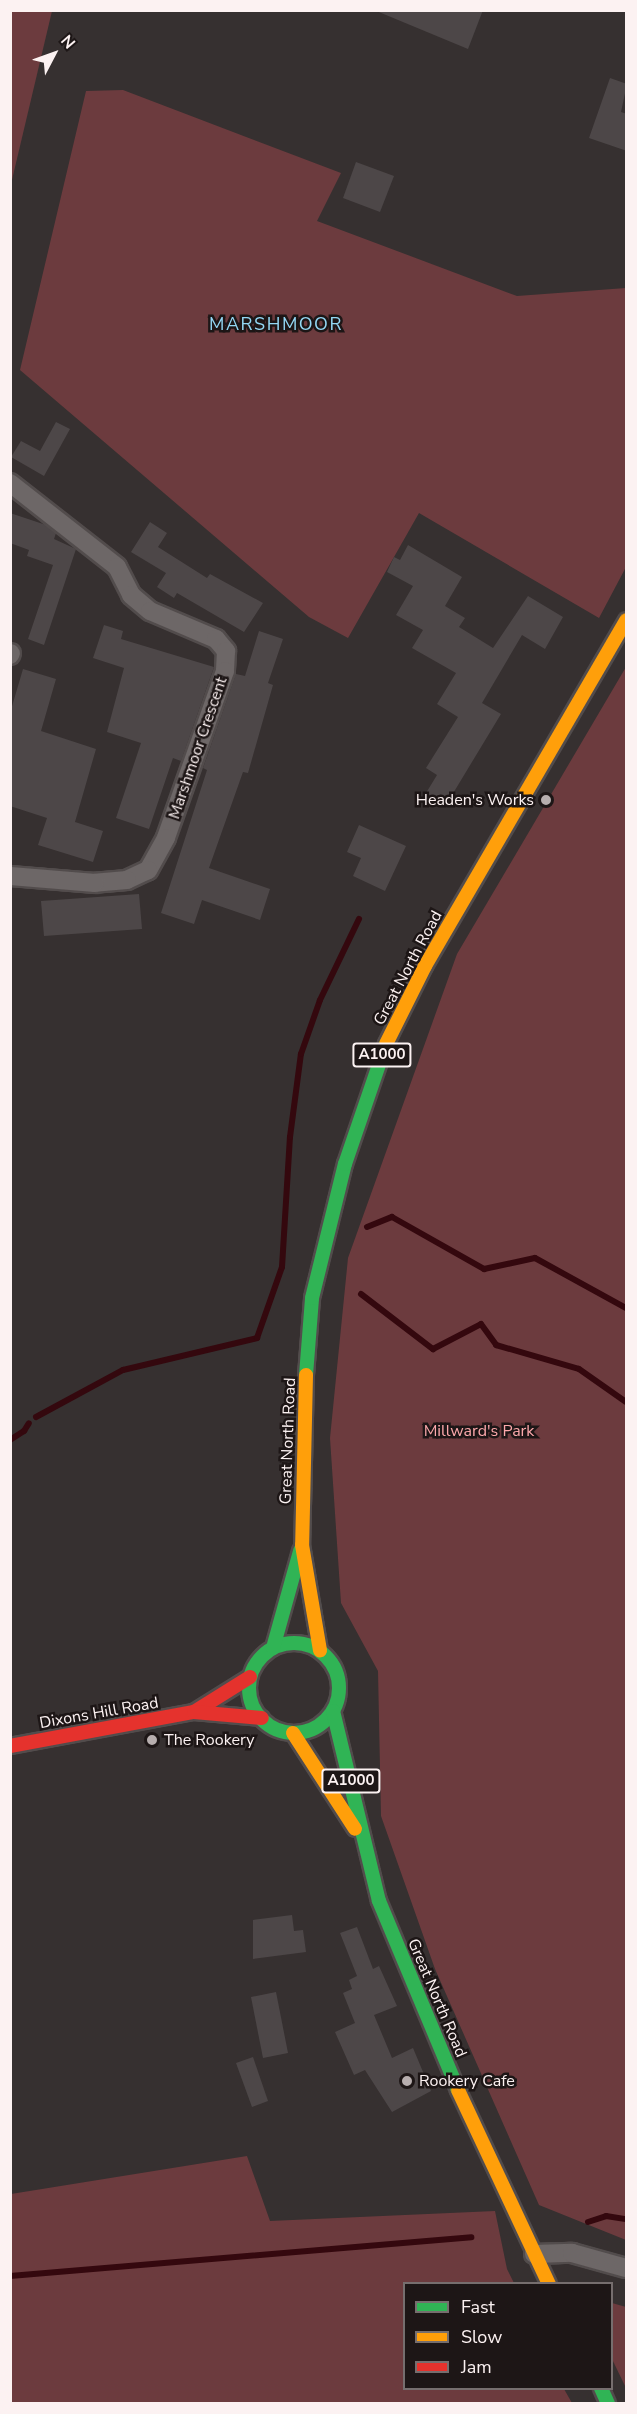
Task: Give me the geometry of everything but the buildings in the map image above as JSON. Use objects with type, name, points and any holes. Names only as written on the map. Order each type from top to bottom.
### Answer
[{"type":"main road","name":"Great North Road","points":[[320,1650],[302,1545],[303,1424],[312,1298],[345,1164],[384,1049],[494,843],[627,620]]},
{"type":"main road","name":"Great North Road","points":[[273,1648],[302,1545]]},
{"type":"main road","points":[[288,1643],[320,1650],[332,1663],[339,1678],[338,1698],[333,1711],[311,1730],[293,1733],[276,1729],[254,1709],[250,1677],[257,1662],[273,1648],[288,1643]]},
{"type":"main road","name":"Dixons Hill Road","points":[[194,1712],[250,1677]]},
{"type":"main road","name":"Great North Road","points":[[333,1711],[379,1901],[406,1971],[474,2128],[548,2282]]},
{"type":"main road","name":"Dixons Hill Road","points":[[10,1746],[194,1712],[262,1718]]},
{"type":"main road","name":"Great North Road","points":[[293,1733],[368,1851]]},
{"type":"street","name":"Marshmoor Crescent","points":[[10,483],[117,567],[131,595],[150,611],[216,639],[226,651],[225,671],[166,838],[148,870],[127,880],[95,883],[10,876]]},
{"type":"street","points":[[534,2254],[572,2253],[627,2268]]},
{"type":"green space","points":[[10,11],[52,11],[11,184]]},
{"type":"green space","points":[[123,90],[341,173],[317,221],[517,296],[626,288],[626,567],[599,618],[419,513],[348,638],[309,617],[20,370],[86,91]]},
{"type":"green space","name":"Millward's Park","points":[[626,667],[626,2240],[539,2205],[435,1969],[381,1816],[378,1671],[341,1603],[330,1438],[348,1258],[457,954]]},
{"type":"green space","points":[[247,2156],[270,2221],[495,2211],[507,2269],[514,2282],[403,2282],[403,2390],[565,2390],[572,2403],[11,2403],[11,2194]]},
{"type":"green space","points":[[613,2303],[626,2307],[626,2388],[613,2361]]},
{"type":"waterway","points":[[36,1417],[123,1370],[257,1338],[282,1267],[290,1137],[301,1054],[320,1000],[359,919]]},
{"type":"waterway","points":[[367,1227],[392,1217],[484,1269],[535,1258],[626,1308]]},
{"type":"waterway","points":[[361,1294],[433,1349],[481,1324],[496,1345],[579,1369],[626,1402]]},
{"type":"waterway","points":[[10,1440],[24,1431],[29,1423]]},
{"type":"waterway","points":[[588,2222],[606,2216],[626,2219]]},
{"type":"waterway","points":[[10,2276],[471,2237]]},
{"type":"traffic: fast","points":[[306,1375],[312,1298],[345,1164],[386,1044]]},
{"type":"traffic: fast","points":[[273,1648],[300,1551]]},
{"type":"traffic: fast","points":[[294,1643],[311,1647],[326,1656],[335,1671],[339,1688],[335,1705],[326,1720],[311,1729],[294,1733],[277,1729],[262,1720],[253,1705],[249,1688],[253,1671],[262,1656],[277,1647],[294,1643]]},
{"type":"traffic: fast","points":[[333,1711],[379,1901],[458,2090]]},
{"type":"traffic: fast","points":[[602,2390],[608,2404]]},
{"type":"traffic: slow","points":[[386,1044],[425,966],[626,620]]},
{"type":"traffic: slow","points":[[306,1375],[302,1545],[320,1650]]},
{"type":"traffic: slow","points":[[293,1733],[355,1829]]},
{"type":"traffic: slow","points":[[458,2090],[548,2282]]},
{"type":"traffic: jam","points":[[194,1712],[250,1677]]},
{"type":"traffic: jam","points":[[10,1746],[194,1712],[262,1718]]},
{"type":"place","name":"Headen's Works","points":[[546,800]]},
{"type":"place","name":"The Rookery","points":[[152,1740]]},
{"type":"place","name":"Rookery Cafe","points":[[407,2081]]},
{"type":"district","name":"MARSHMOOR","points":[[276,324]]}]
